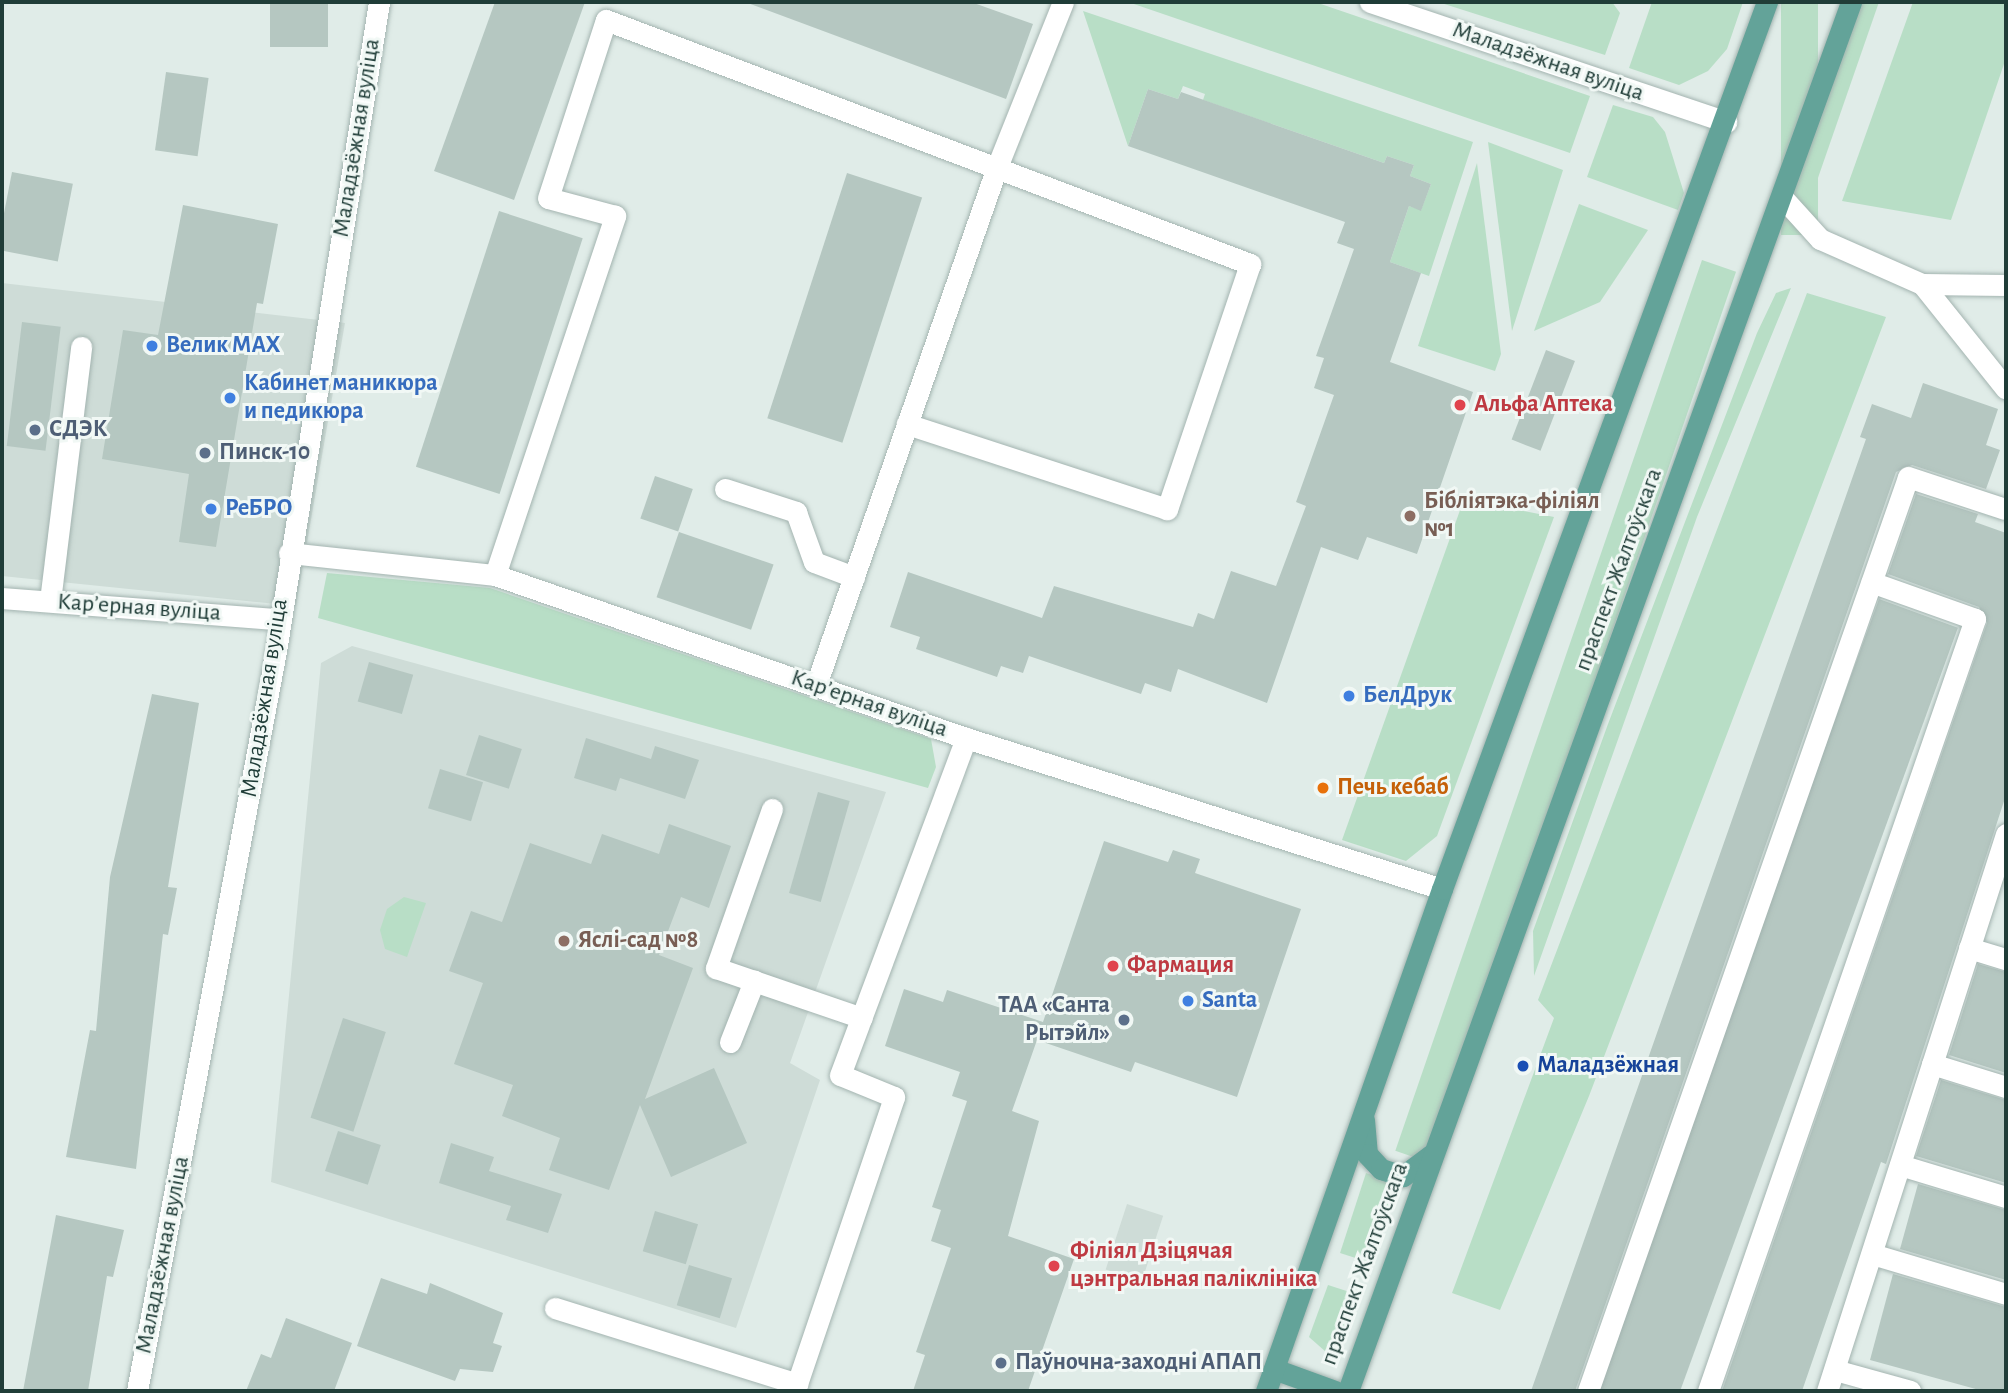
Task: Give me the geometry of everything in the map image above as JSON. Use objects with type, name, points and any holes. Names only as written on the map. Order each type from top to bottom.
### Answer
[{"type":"main road","name":"праспект Жалтоўскага","points":[[1266,1391],[1442,889],[1726,122],[1767,2]]},
{"type":"main road","name":"праспект Жалтоўскага","points":[[1348,1391],[1431,1155],[1851,2]]},
{"type":"main road","name":"праспект Жалтоўскага","points":[[1364,1111],[1367,1154],[1381,1169],[1404,1176],[1431,1155]]},
{"type":"main road","name":"праспект Жалтоўскага","points":[[1274,1369],[1335,1391]]},
{"type":"street","name":"Маладзёжная вуліца","points":[[137,1391],[289,553],[379,2]]},
{"type":"street","points":[[816,685],[997,167],[1063,2]]},
{"type":"street","name":"Маладзёжная вуліца","points":[[1370,2],[1726,122]]},
{"type":"street","points":[[495,575],[615,216],[548,198],[606,20],[1250,264],[1167,509],[906,424]]},
{"type":"street","points":[[1782,197],[1820,239],[1922,284],[2006,285]]},
{"type":"street","points":[[1922,284],[2006,389]]},
{"type":"street","points":[[50,601],[81,347]]},
{"type":"street","points":[[1588,1391],[1908,477],[2006,509],[2006,503]]},
{"type":"street","points":[[725,489],[796,512],[814,562],[854,577]]},
{"type":"street","name":"Карʼерная вуліца","points":[[289,553],[495,575],[966,737],[1442,889]]},
{"type":"street","points":[[1708,1391],[1975,619],[1871,582]]},
{"type":"street","name":"Карʼерная вуліца","points":[[2,598],[277,619]]},
{"type":"street","points":[[555,1308],[797,1384],[894,1097],[840,1075],[966,737]]},
{"type":"street","points":[[772,809],[716,968],[862,1018]]},
{"type":"street","points":[[1827,1391],[2006,834]]},
{"type":"street","points":[[1969,948],[2006,960]]},
{"type":"street","points":[[730,1042],[754,981]]},
{"type":"street","points":[[1932,1064],[2006,1087]]},
{"type":"street","points":[[1899,1165],[2006,1196]]},
{"type":"street","points":[[1872,1254],[2006,1294]]},
{"type":"street","points":[[1835,1370],[1910,1391]]},
{"type":"shaded area","points":[[2,283],[345,323],[296,606],[2,576]]},
{"type":"shaded area","name":"Яслі-сад №8","points":[[352,646],[886,792],[790,1063],[820,1080],[736,1328],[271,1182],[321,663]]},
{"type":"shaded area","points":[[1127,1204],[1163,1216],[1142,1281],[1106,1270]]},
{"type":"green space","points":[[1128,2],[1315,2],[1590,96],[1570,153]]},
{"type":"green space","points":[[1438,2],[1612,2],[1620,13],[1605,55]]},
{"type":"green space","points":[[1652,2],[1743,2],[1727,49],[1708,71],[1679,85],[1629,68]]},
{"type":"green space","points":[[1781,2],[1818,2],[1818,235],[1781,235]]},
{"type":"green space","points":[[1860,2],[1879,2],[1811,198],[1801,179],[1805,157]]},
{"type":"green space","points":[[1913,2],[2006,2],[2006,58],[1951,220],[1842,201]]},
{"type":"green space","points":[[1083,11],[1473,142],[1429,276],[1390,262],[1409,206],[1421,210],[1431,184],[1410,176],[1414,165],[1387,156],[1384,163],[1203,100],[1205,94],[1183,86],[1178,99],[1148,89],[1128,146]]},
{"type":"green space","points":[[1613,105],[1653,117],[1665,132],[1684,193],[1678,210],[1587,177]]},
{"type":"green space","points":[[1488,142],[1563,170],[1512,331]]},
{"type":"green space","points":[[1477,163],[1501,354],[1495,371],[1418,346]]},
{"type":"green space","points":[[1579,204],[1648,230],[1600,302],[1534,331]]},
{"type":"green space","points":[[1702,260],[1736,272],[1429,1162],[1395,1151]]},
{"type":"green space","points":[[1791,288],[1697,517],[1534,976],[1533,931],[1608,724],[1757,333],[1776,293]]},
{"type":"green space","points":[[1807,293],[1886,317],[1589,1096],[1500,1310],[1452,1293],[1554,1018],[1538,1000]]},
{"type":"green space","points":[[1464,499],[1554,517],[1437,836],[1406,861],[1342,840]]},
{"type":"green space","points":[[327,573],[490,588],[931,739],[936,767],[928,788],[318,618]]},
{"type":"green space","points":[[404,897],[426,903],[407,957],[385,949],[380,930],[387,909]]},
{"type":"green space","points":[[1366,1173],[1399,1184],[1373,1264],[1340,1253]]},
{"type":"green space","points":[[1328,1285],[1359,1295],[1338,1347],[1326,1352],[1309,1337]]},
{"type":"building","points":[[270,2],[328,2],[328,47],[270,47]]},
{"type":"building","points":[[495,2],[585,2],[514,200],[434,171]]},
{"type":"building","points":[[745,2],[971,2],[1033,24],[1006,99]]},
{"type":"building","points":[[166,72],[209,78],[198,156],[155,150]]},
{"type":"building","points":[[1148,89],[1178,99],[1181,92],[1384,163],[1387,156],[1414,165],[1410,176],[1431,184],[1421,211],[1409,206],[1390,262],[1421,273],[1390,362],[1473,392],[1417,554],[1367,537],[1358,560],[1321,547],[1267,703],[1178,669],[1171,692],[1145,683],[1141,694],[1029,656],[1023,673],[1001,666],[997,677],[916,649],[920,637],[890,627],[908,572],[1042,618],[1054,586],[1193,627],[1198,613],[1214,619],[1231,571],[1276,586],[1306,506],[1296,502],[1334,395],[1314,388],[1324,358],[1316,356],[1354,249],[1337,243],[1345,222],[1128,146]]},
{"type":"building","points":[[12,172],[73,184],[58,261],[2,251],[2,223]]},
{"type":"building","points":[[847,173],[922,197],[842,443],[767,418]]},
{"type":"building","points":[[183,205],[278,224],[263,304],[257,303],[216,547],[179,542],[189,474],[102,459],[123,330],[158,335]]},
{"type":"building","points":[[499,211],[583,238],[500,494],[416,467]]},
{"type":"building","points":[[22,322],[61,327],[45,451],[7,446]]},
{"type":"building","points":[[1546,350],[1575,361],[1541,451],[1512,440]]},
{"type":"building","points":[[1923,383],[1998,409],[1986,445],[2000,450],[1986,489],[1912,465],[1896,472],[1575,1391],[1531,1391],[1866,439],[1860,437],[1872,404],[1911,418]]},
{"type":"building","points":[[655,476],[693,489],[678,532],[640,519]]},
{"type":"building","points":[[1916,494],[1978,514],[1975,522],[2006,533],[2006,795],[1886,1164],[1881,1162],[1802,1391],[1722,1391],[1987,623],[1979,607],[1888,574]]},
{"type":"building","points":[[679,532],[774,565],[751,630],[657,597]]},
{"type":"building","points":[[1879,599],[1958,628],[1680,1391],[1602,1391],[1592,1387]]},
{"type":"building","points":[[369,662],[413,675],[402,714],[358,701]]},
{"type":"building","points":[[152,694],[199,703],[168,887],[177,888],[168,935],[163,934],[136,1169],[66,1157],[90,1030],[96,1031],[110,877]]},
{"type":"building","points":[[479,735],[522,749],[509,789],[466,775]]},
{"type":"building","points":[[586,738],[651,759],[655,746],[699,760],[685,799],[620,778],[616,791],[574,778]]},
{"type":"building","points":[[440,769],[483,782],[471,821],[428,808]]},
{"type":"building","points":[[818,792],[850,801],[821,902],[789,893]]},
{"type":"building","points":[[669,824],[731,846],[709,908],[681,897],[659,955],[693,968],[645,1099],[714,1068],[747,1143],[671,1177],[640,1105],[609,1190],[549,1170],[560,1138],[502,1116],[513,1085],[454,1064],[483,983],[449,971],[471,911],[502,922],[530,843],[591,864],[602,834],[659,854]]},
{"type":"building","points":[[1104,841],[1168,862],[1173,850],[1200,859],[1195,873],[1301,909],[1237,1097],[1135,1062],[1131,1072],[1037,1040],[1012,1111],[1039,1121],[1008,1236],[1074,1259],[1028,1391],[913,1391],[925,1355],[916,1352],[951,1248],[931,1241],[941,1210],[932,1207],[967,1101],[952,1096],[960,1072],[885,1046],[904,989],[943,1002],[947,990],[1043,1022]]},
{"type":"building","points":[[1978,964],[2006,972],[2006,1073],[1949,1055]]},
{"type":"building","points":[[343,1018],[386,1032],[353,1132],[311,1118]]},
{"type":"building","points":[[1941,1080],[2006,1100],[2006,1183],[1916,1156]]},
{"type":"building","points":[[338,1131],[381,1145],[368,1185],[325,1171]]},
{"type":"building","points":[[451,1143],[494,1157],[489,1171],[562,1194],[548,1233],[506,1220],[511,1206],[439,1183]]},
{"type":"building","points":[[1918,1184],[2006,1210],[2006,1280],[1900,1249]]},
{"type":"building","points":[[655,1211],[698,1224],[686,1264],[643,1251]]},
{"type":"building","points":[[56,1215],[124,1230],[113,1277],[107,1276],[88,1391],[23,1391]]},
{"type":"building","points":[[689,1265],[732,1278],[720,1318],[677,1305]]},
{"type":"building","points":[[1893,1274],[2006,1307],[2006,1391],[1983,1391],[1870,1360]]},
{"type":"building","points":[[381,1278],[427,1294],[430,1283],[503,1313],[493,1343],[502,1346],[493,1372],[460,1369],[455,1381],[357,1346]]},
{"type":"building","points":[[286,1318],[352,1343],[334,1391],[246,1391],[261,1354],[271,1358]]},
{"type":"place","name":"Велик МАХ","points":[[152,346]]},
{"type":"place","name":"Кабинет маникюра и педикюра","points":[[230,398]]},
{"type":"place","name":"Альфа Аптека","points":[[1460,405]]},
{"type":"place","name":"СДЭК","points":[[35,430]]},
{"type":"place","name":"Пинск-10","points":[[205,453]]},
{"type":"place","name":"РеБРО","points":[[211,509]]},
{"type":"place","name":"Бібліятэка-філіял №1","points":[[1410,516]]},
{"type":"place","name":"БелДрук","points":[[1349,696]]},
{"type":"place","name":"Печь кебаб","points":[[1323,788]]},
{"type":"place","name":"Яслі-сад №8","points":[[564,941]]},
{"type":"place","name":"Фармация","points":[[1113,966]]},
{"type":"place","name":"Santa","points":[[1188,1001]]},
{"type":"place","name":"ТАА «Санта Рытэйл»","points":[[1124,1020]]},
{"type":"place","name":"Маладзёжная","points":[[1523,1066]]},
{"type":"place","name":"Філіял Дзіцячая цэнтральная паліклініка","points":[[1054,1266]]},
{"type":"place","name":"Паўночна-заходні АПАП","points":[[1001,1363]]}]
